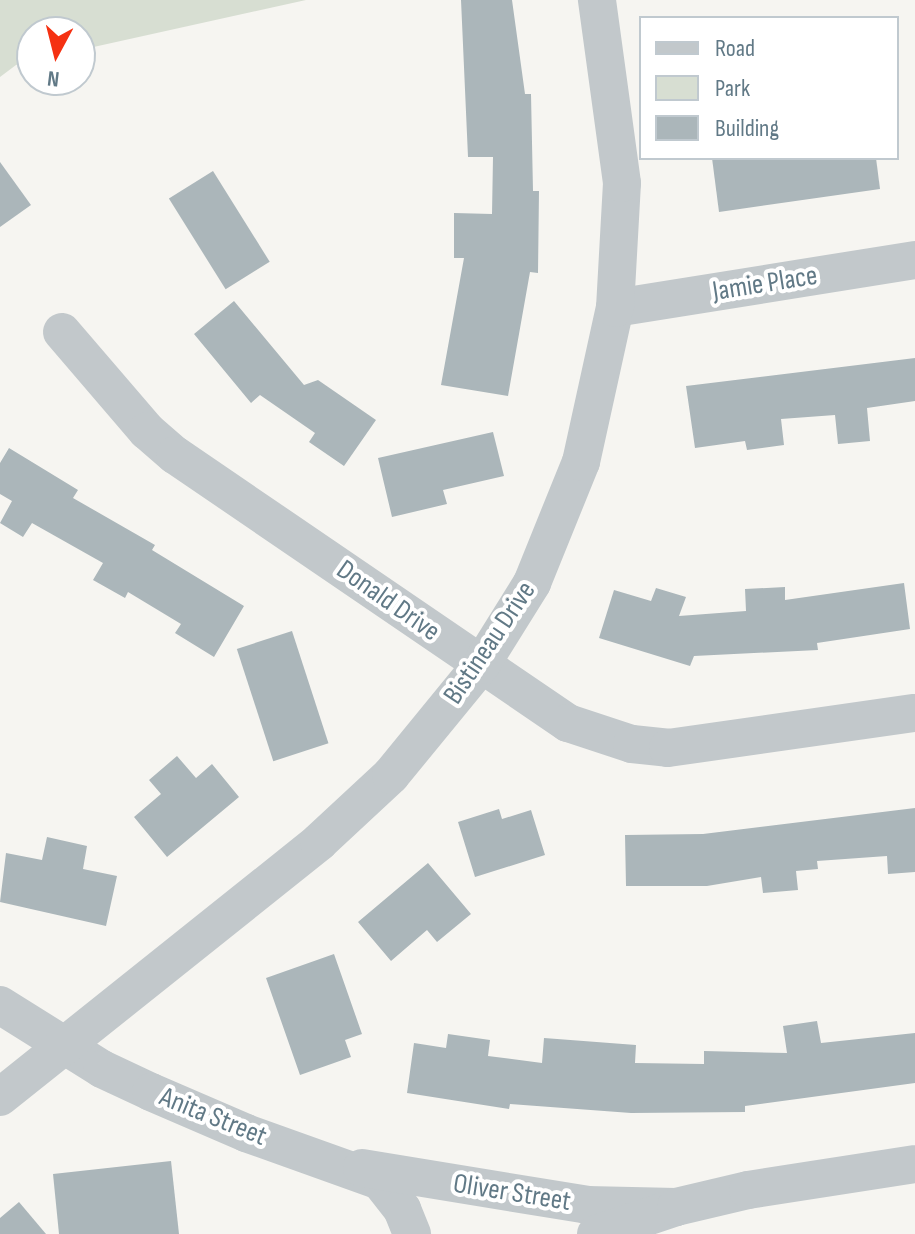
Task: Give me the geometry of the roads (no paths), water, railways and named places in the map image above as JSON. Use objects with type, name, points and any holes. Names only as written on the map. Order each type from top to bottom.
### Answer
[{"type":"street","name":"Bistineau Drive","points":[[0,1097],[352,813],[391,775],[481,665],[532,583],[566,505],[593,419],[615,308],[622,183],[597,0]]},
{"type":"street","name":"Jamie Place","points":[[615,308],[915,260]]},
{"type":"street","name":"Donald Drive","points":[[62,332],[120,402],[175,455],[568,723],[656,747],[713,744],[915,713]]},
{"type":"street","name":"Anita Street","points":[[0,1005],[62,1046],[246,1133],[349,1166],[380,1181],[402,1209],[412,1234]]},
{"type":"street","name":"Oliver Street","points":[[596,1234],[676,1207],[915,1164]]},
{"type":"street","name":"Oliver Street","points":[[349,1166],[587,1205],[676,1207]]}]
